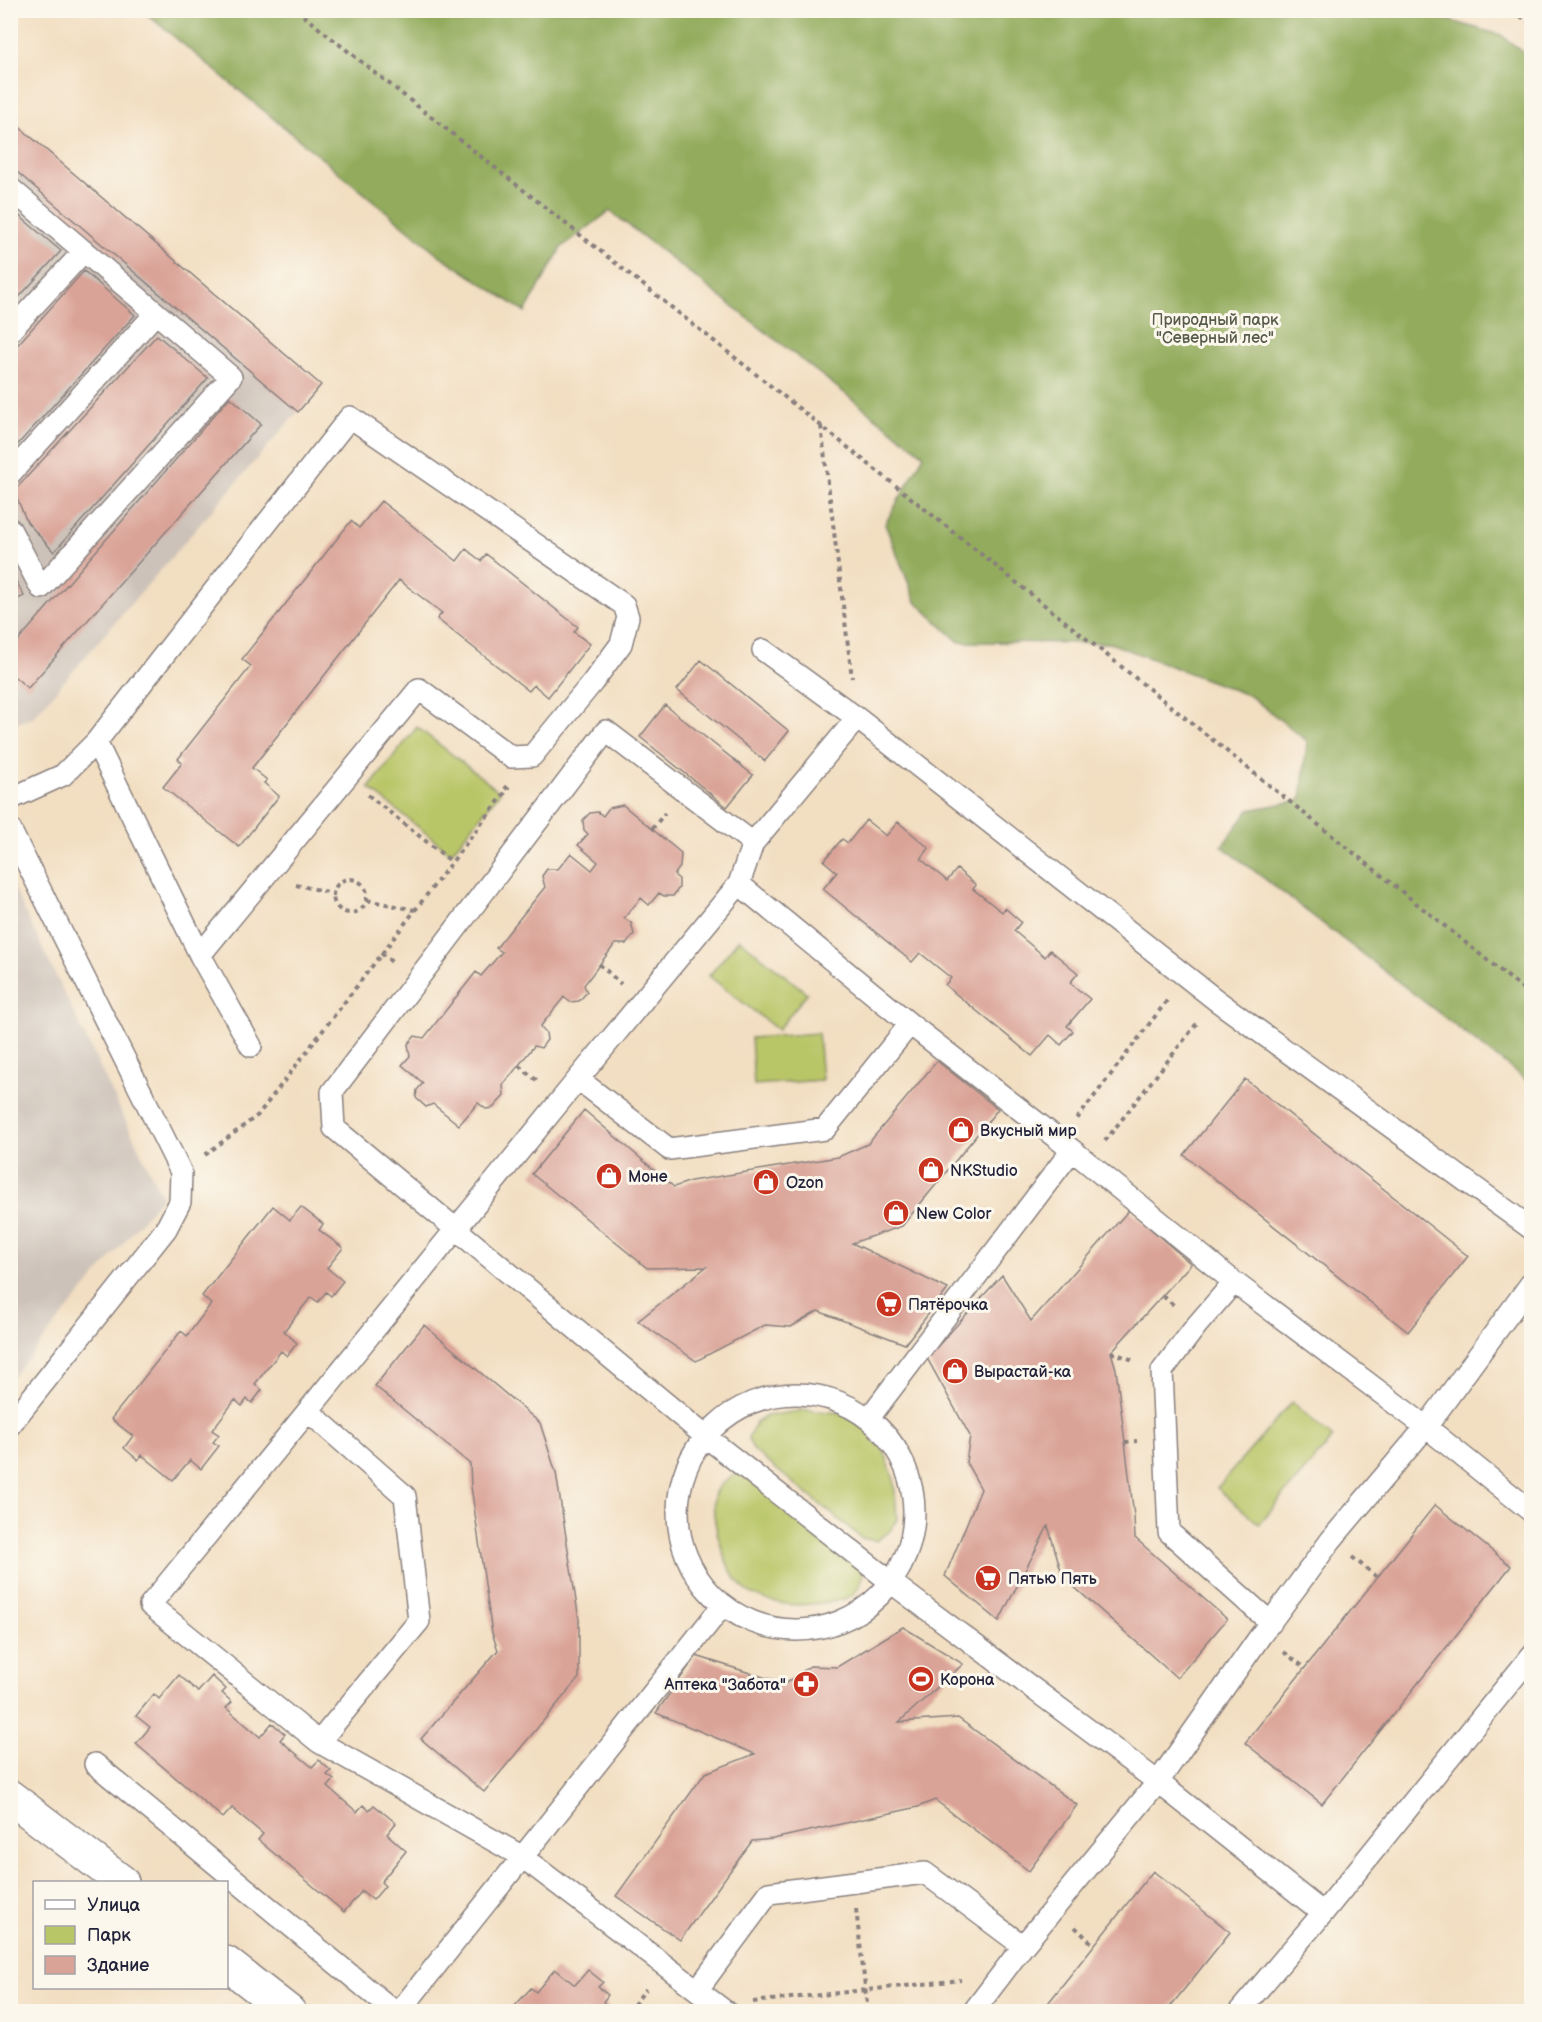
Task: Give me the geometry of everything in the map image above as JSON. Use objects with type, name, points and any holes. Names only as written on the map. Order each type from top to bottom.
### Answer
[{"type":"street","points":[[10,1797],[121,1881]]},
{"type":"street","points":[[228,1966],[289,2012]]},
{"type":"lane","points":[[10,188],[231,376],[41,588],[10,529]]},
{"type":"lane","points":[[10,331],[84,251]]},
{"type":"lane","points":[[10,474],[156,313]]},
{"type":"lane","points":[[10,799],[63,775],[96,742],[350,417],[624,605],[628,617],[621,644],[532,756],[511,757],[419,689],[200,956]]},
{"type":"lane","points":[[763,650],[857,718],[1216,1000],[1532,1229]]},
{"type":"lane","points":[[722,2009],[521,1856],[318,1742],[150,1605],[739,884],[753,843],[857,718]]},
{"type":"lane","points":[[753,843],[606,731],[332,1092],[334,1128],[705,1436],[892,1583],[1158,1782],[1323,1913]]},
{"type":"lane","points":[[96,742],[200,956],[251,1046]]},
{"type":"lane","points":[[10,829],[181,1172],[180,1202],[166,1229],[10,1425]]},
{"type":"lane","points":[[739,884],[910,1024],[1074,1151],[1234,1282],[1426,1427],[1532,1512]]},
{"type":"lane","points":[[578,1079],[669,1149],[825,1129],[910,1024]]},
{"type":"lane","points":[[869,1418],[1074,1151]]},
{"type":"lane","points":[[1234,1282],[1162,1371],[1169,1532],[1271,1623]]},
{"type":"lane","points":[[973,2012],[1158,1782],[1331,1540],[1426,1427],[1532,1282]]},
{"type":"lane","points":[[802,1394],[837,1401],[869,1418],[894,1445],[910,1478],[914,1505],[915,1514],[908,1551],[892,1583],[864,1610],[831,1626],[793,1630],[756,1624],[723,1605],[697,1577],[681,1543],[677,1505],[686,1468],[705,1436],[732,1412],[765,1397],[774,1396],[802,1394]]},
{"type":"lane","points":[[308,1411],[405,1496],[419,1621],[318,1742]]},
{"type":"lane","points":[[95,1764],[397,2012],[723,1605]]},
{"type":"lane","points":[[1239,2012],[1323,1913],[1532,1655]]},
{"type":"lane","points":[[698,1989],[769,1893],[853,1881],[925,1873],[1023,1947]]},
{"type":"path","points":[[296,10],[820,425],[1532,996]]},
{"type":"path","points":[[1513,10],[1532,26]]},
{"type":"path","points":[[820,425],[857,718]]},
{"type":"path","points":[[346,778],[452,862]]},
{"type":"path","points":[[181,1172],[258,1115],[508,789],[499,782]]},
{"type":"path","points":[[657,807],[674,820]]},
{"type":"path","points":[[652,829],[665,813]]},
{"type":"path","points":[[353,879],[361,883],[366,891],[367,900],[363,907],[355,913],[346,913],[333,902],[333,893],[337,885],[344,880],[353,879]]},
{"type":"path","points":[[367,900],[415,910]]},
{"type":"path","points":[[614,993],[628,975]]},
{"type":"path","points":[[1074,1151],[1186,976]]},
{"type":"path","points":[[1074,1151],[1216,1000]]},
{"type":"path","points":[[853,1881],[868,2012]]},
{"type":"path","points":[[722,2009],[865,1990],[1000,1976]]},
{"type":"shaded area","points":[[10,119],[321,385],[33,717],[11,726]]},
{"type":"shaded area","points":[[10,881],[162,1196],[11,1379],[10,1379]]},
{"type":"green space","name":"Природный парк \"Северный лес\"","points":[[1412,10],[1501,35],[1531,58],[1531,1084],[1222,846],[1249,810],[1301,800],[1307,741],[1250,696],[1110,643],[959,642],[916,602],[885,524],[924,455],[610,211],[562,247],[525,312],[439,255],[143,11]]},
{"type":"green space","points":[[417,727],[500,792],[451,853],[369,788]]},
{"type":"green space","points":[[739,939],[807,993],[778,1030],[709,976]]},
{"type":"green space","points":[[818,1033],[822,1080],[754,1085],[751,1038]]},
{"type":"green space","points":[[1292,1402],[1333,1438],[1259,1524],[1217,1488]]},
{"type":"green space","points":[[804,1410],[844,1413],[867,1426],[882,1444],[894,1480],[897,1519],[890,1531],[876,1541],[862,1538],[754,1451],[748,1439],[756,1422],[767,1416]]},
{"type":"green space","points":[[735,1474],[749,1476],[857,1564],[863,1575],[852,1595],[839,1600],[811,1604],[782,1604],[754,1595],[739,1583],[721,1547],[714,1507],[717,1490]]},
{"type":"building","points":[[10,119],[321,385],[298,412],[10,166]]},
{"type":"building","points":[[10,208],[61,251],[10,307]]},
{"type":"building","points":[[84,271],[135,315],[10,453],[10,353]]},
{"type":"building","points":[[157,335],[208,378],[54,552],[27,522],[14,491]]},
{"type":"building","points":[[230,397],[261,424],[28,688],[10,673],[10,650]]},
{"type":"building","points":[[381,501],[457,561],[466,549],[481,561],[486,554],[578,627],[574,632],[590,644],[548,697],[534,685],[529,691],[437,619],[442,613],[399,580],[252,768],[267,780],[264,783],[279,796],[239,847],[163,787],[182,763],[178,759],[251,666],[242,659],[351,521],[359,528]]},
{"type":"building","points":[[10,570],[24,596],[10,603]]},
{"type":"building","points":[[701,660],[789,731],[765,761],[677,690]]},
{"type":"building","points":[[665,705],[753,775],[727,807],[640,737]]},
{"type":"building","points":[[623,805],[681,853],[680,867],[674,875],[679,879],[679,888],[673,896],[664,896],[659,893],[649,905],[641,898],[624,918],[631,923],[634,934],[626,944],[615,944],[584,985],[587,992],[579,1001],[570,1002],[564,997],[540,1027],[546,1033],[547,1040],[541,1048],[534,1046],[503,1085],[504,1096],[493,1108],[486,1109],[478,1103],[459,1125],[433,1104],[426,1107],[416,1098],[417,1090],[423,1083],[402,1065],[410,1056],[408,1044],[415,1036],[424,1038],[476,972],[481,976],[502,952],[496,948],[545,887],[542,876],[547,869],[558,869],[571,853],[592,870],[598,862],[578,845],[588,834],[584,830],[583,820],[590,813],[598,812],[603,816],[609,808]]},
{"type":"building","points":[[866,820],[886,836],[898,822],[929,848],[921,859],[947,881],[957,869],[976,885],[973,889],[1002,912],[1005,908],[1021,922],[1014,931],[1045,957],[1050,950],[1078,973],[1070,983],[1090,999],[1067,1026],[1073,1031],[1061,1045],[1050,1035],[1032,1056],[945,985],[951,978],[920,953],[912,962],[823,889],[837,872],[824,861],[842,839],[848,843]]},
{"type":"building","points":[[937,1061],[998,1109],[902,1226],[852,1243],[948,1289],[905,1344],[818,1311],[791,1327],[765,1325],[696,1361],[638,1321],[706,1267],[647,1268],[532,1174],[584,1110],[674,1187],[691,1181],[838,1157],[868,1144]]},
{"type":"building","points":[[1245,1079],[1468,1256],[1408,1332],[1184,1155]]},
{"type":"building","points":[[273,1206],[290,1220],[301,1207],[323,1224],[319,1230],[343,1248],[327,1268],[343,1281],[331,1296],[326,1292],[318,1302],[311,1297],[284,1331],[297,1343],[287,1356],[281,1351],[255,1384],[262,1390],[252,1403],[247,1399],[242,1406],[235,1400],[212,1430],[219,1435],[213,1442],[219,1446],[201,1469],[190,1460],[173,1480],[142,1455],[138,1460],[124,1448],[133,1436],[111,1419],[181,1331],[187,1336],[211,1304],[202,1296]]},
{"type":"building","points":[[1129,1210],[1191,1264],[1111,1352],[1116,1369],[1135,1538],[1227,1619],[1177,1678],[1063,1577],[1048,1526],[999,1621],[945,1576],[981,1489],[966,1462],[970,1436],[927,1358],[1002,1275],[1031,1321]]},
{"type":"building","points":[[424,1325],[540,1423],[556,1473],[579,1620],[579,1678],[484,1792],[421,1739],[498,1650],[492,1633],[471,1486],[470,1464],[375,1386]]},
{"type":"building","points":[[1435,1505],[1511,1566],[1322,1804],[1245,1743]]},
{"type":"building","points":[[903,1627],[963,1664],[899,1722],[958,1718],[1077,1805],[1029,1871],[935,1800],[918,1807],[773,1839],[752,1841],[680,1940],[616,1896],[705,1773],[755,1754],[656,1713],[696,1656],[785,1684],[810,1666],[837,1667]]},
{"type":"building","points":[[179,1675],[198,1692],[212,1676],[226,1689],[222,1693],[232,1702],[226,1708],[260,1737],[272,1723],[285,1734],[280,1740],[312,1767],[319,1760],[331,1771],[327,1775],[334,1780],[328,1787],[357,1812],[363,1805],[369,1810],[374,1805],[396,1823],[387,1834],[406,1851],[381,1882],[385,1886],[373,1900],[362,1891],[344,1912],[258,1840],[263,1834],[232,1808],[223,1818],[136,1744],[150,1727],[136,1716],[154,1694],[159,1699]]},
{"type":"building","points":[[1153,1871],[1230,1932],[1166,2012],[1041,2012]]},
{"type":"building","points":[[555,1969],[575,1985],[588,1970],[603,1982],[598,1987],[608,1995],[603,2002],[614,2012],[515,2012],[512,2009],[531,1988],[536,1992]]},
{"type":"place","name":"Вкусный мир","points":[[961,1130]]},
{"type":"place","name":"NKStudio","points":[[931,1170]]},
{"type":"place","name":"Моне","points":[[609,1176]]},
{"type":"place","name":"Ozon","points":[[766,1182]]},
{"type":"place","name":"New Color","points":[[896,1213]]},
{"type":"place","name":"Пятёрочка","points":[[889,1304]]},
{"type":"place","name":"Вырастай-ка","points":[[955,1371]]},
{"type":"place","name":"Пятью Пять","points":[[988,1578]]},
{"type":"place","name":"Корона","points":[[921,1679]]},
{"type":"place","name":"Аптека \"Забота\"","points":[[806,1684]]}]
